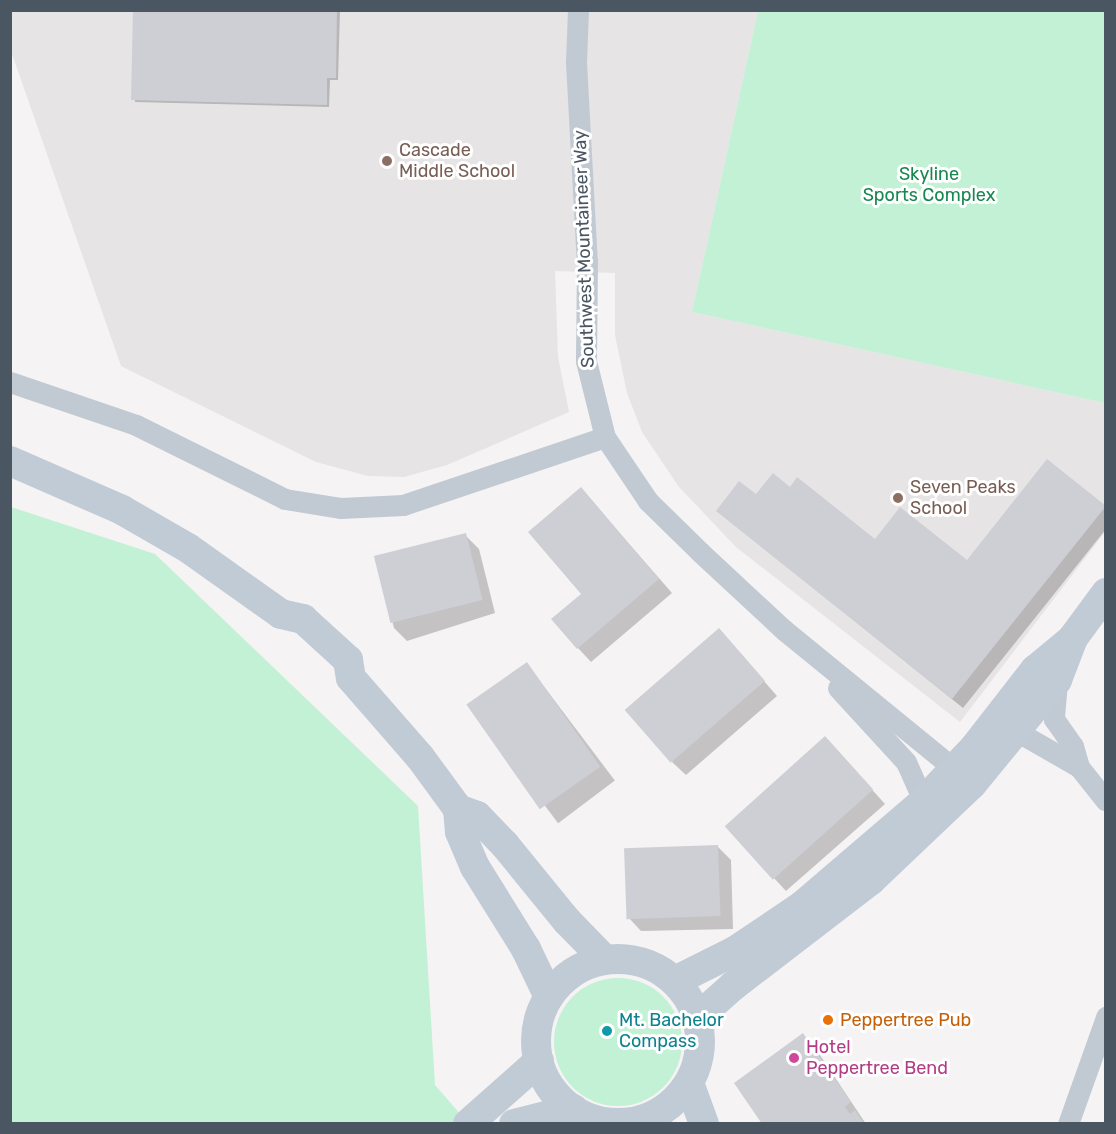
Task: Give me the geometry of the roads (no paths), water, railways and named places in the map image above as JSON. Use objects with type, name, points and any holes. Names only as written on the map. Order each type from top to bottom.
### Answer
[{"type":"main road","points":[[10,461],[122,510],[188,548],[281,614],[292,635],[335,677],[351,678],[420,757],[458,809],[460,832],[476,867],[526,949],[549,997]]},
{"type":"main road","points":[[697,1018],[733,986],[870,881],[963,777],[1035,670],[1073,638],[1106,593]]},
{"type":"main road","points":[[675,981],[735,951],[802,906],[920,805],[963,777],[1018,732],[1057,680],[1073,638]]},
{"type":"main road","points":[[458,809],[477,816],[505,845],[567,921],[605,960]]},
{"type":"main road","points":[[605,960],[638,962],[675,981],[689,998],[697,1018],[700,1040],[697,1062],[689,1083],[674,1101],[653,1115],[631,1123],[603,1121],[573,1109],[558,1096],[539,1061],[536,1039],[540,1017],[549,997],[564,979],[583,966],[605,960]]},
{"type":"main road","points":[[468,1124],[539,1061]]},
{"type":"main road","points":[[689,1083],[704,1124]]},
{"type":"main road","points":[[514,1124],[573,1109]]},
{"type":"street","name":"Southwest Mountaineer Way","points":[[578,10],[576,62],[587,262],[586,361],[605,436],[648,501],[784,630],[906,762],[920,791],[920,805]]},
{"type":"street","points":[[10,382],[136,425],[285,499],[341,508],[403,506],[605,436]]},
{"type":"street","name":"Southwest Mountaineer Way","points":[[784,630],[963,777]]},
{"type":"street","points":[[1057,680],[1054,719],[1073,746],[1078,766]]},
{"type":"street","points":[[1018,732],[1078,766],[1106,801]]},
{"type":"street","points":[[1068,1124],[1106,1017]]},
{"type":"place","name":"Cascade Middle School","points":[[387,161]]},
{"type":"place","name":"Seven Peaks School","points":[[898,498]]},
{"type":"place","name":"Peppertree Pub","points":[[828,1020]]},
{"type":"place","name":"Mt. Bachelor Compass","points":[[607,1031]]},
{"type":"place","name":"Hotel Peppertree Bend","points":[[794,1058]]},
{"type":"park label","name":"Skyline Sports Complex","points":[[929,186]]}]
